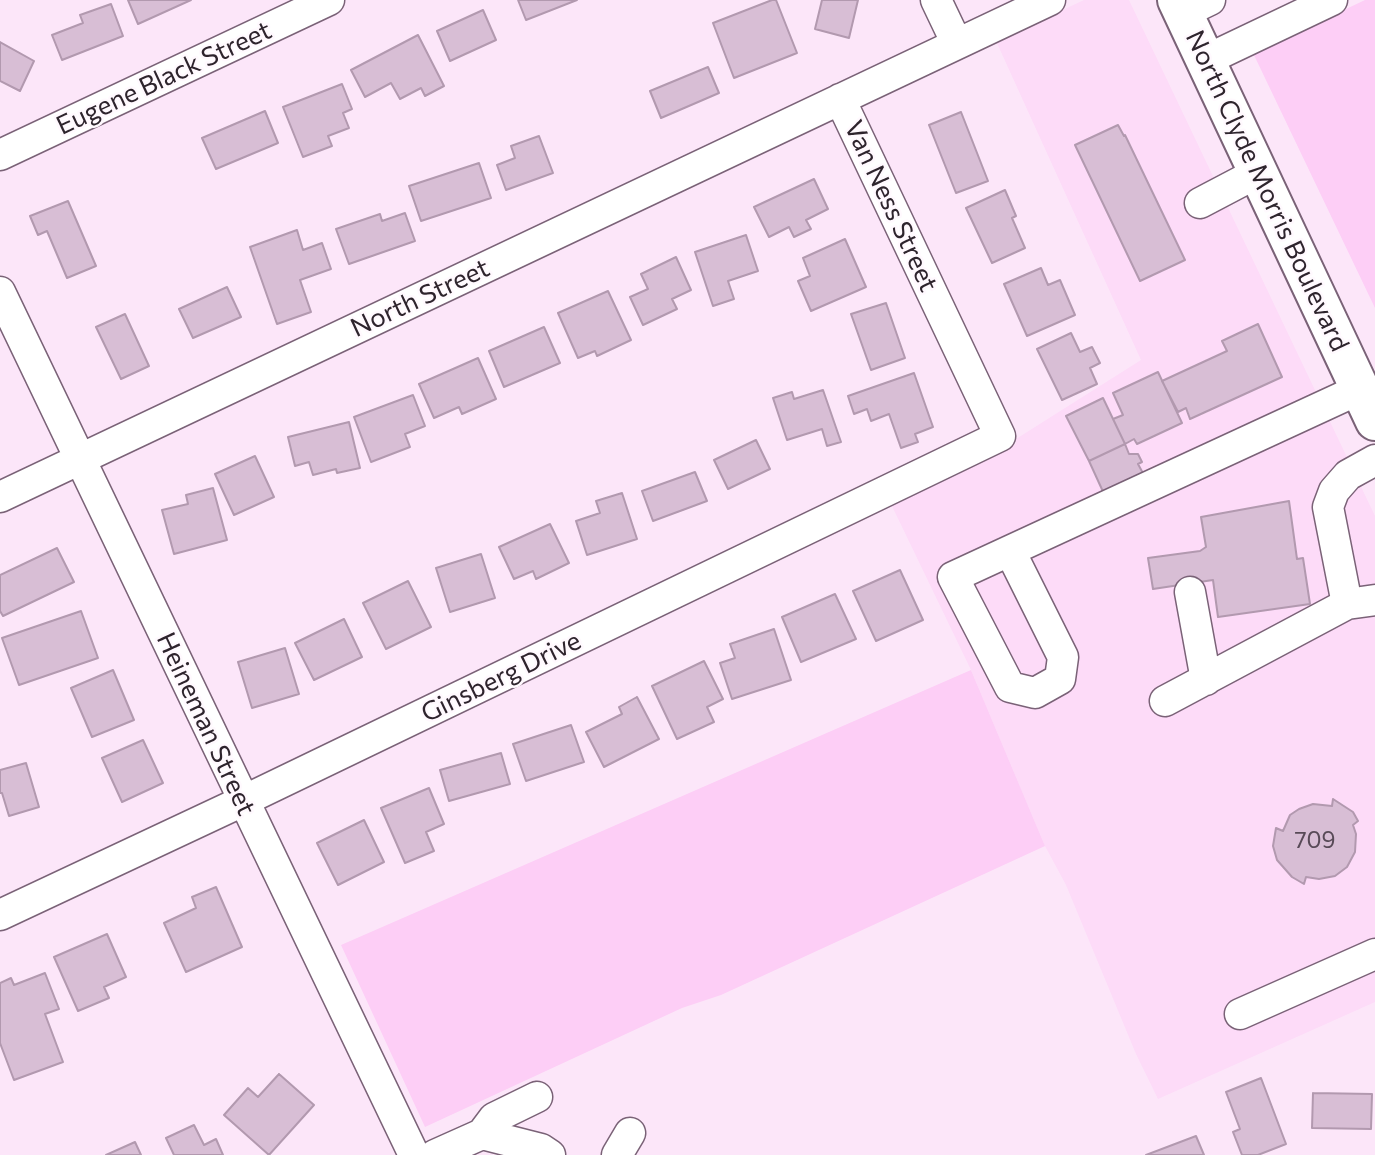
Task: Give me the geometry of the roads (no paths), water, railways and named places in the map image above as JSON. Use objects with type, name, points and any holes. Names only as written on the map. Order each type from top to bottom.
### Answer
[{"type":"main road","name":"North Clyde Morris Boulevard","points":[[1190,4],[1206,60],[1367,405]]},
{"type":"street","name":"Eugene Black Street","points":[[0,155],[329,0]]},
{"type":"street","points":[[936,0],[957,44],[1050,0]]},
{"type":"street","points":[[1206,60],[1332,0]]},
{"type":"street","name":"Van Ness Street","points":[[957,44],[840,99],[1000,436]]},
{"type":"street","name":"North Street","points":[[0,497],[840,99]]},
{"type":"street","points":[[1199,204],[1259,172]]},
{"type":"street","name":"Heineman Street","points":[[0,292],[414,1155]]},
{"type":"street","points":[[1010,551],[1063,657],[1060,679],[1035,693],[1010,687],[953,577],[1010,551],[1367,405]]},
{"type":"street","name":"Ginsberg Drive","points":[[0,915],[243,801],[1000,436]]},
{"type":"street","points":[[1165,701],[1361,602],[1328,508],[1334,491],[1348,475],[1375,460]]},
{"type":"street","points":[[1190,592],[1206,680]]},
{"type":"street","points":[[1240,1014],[1375,954]]},
{"type":"street","points":[[435,1155],[482,1134],[494,1118],[537,1097]]},
{"type":"street","points":[[482,1134],[541,1149],[550,1155]]}]
